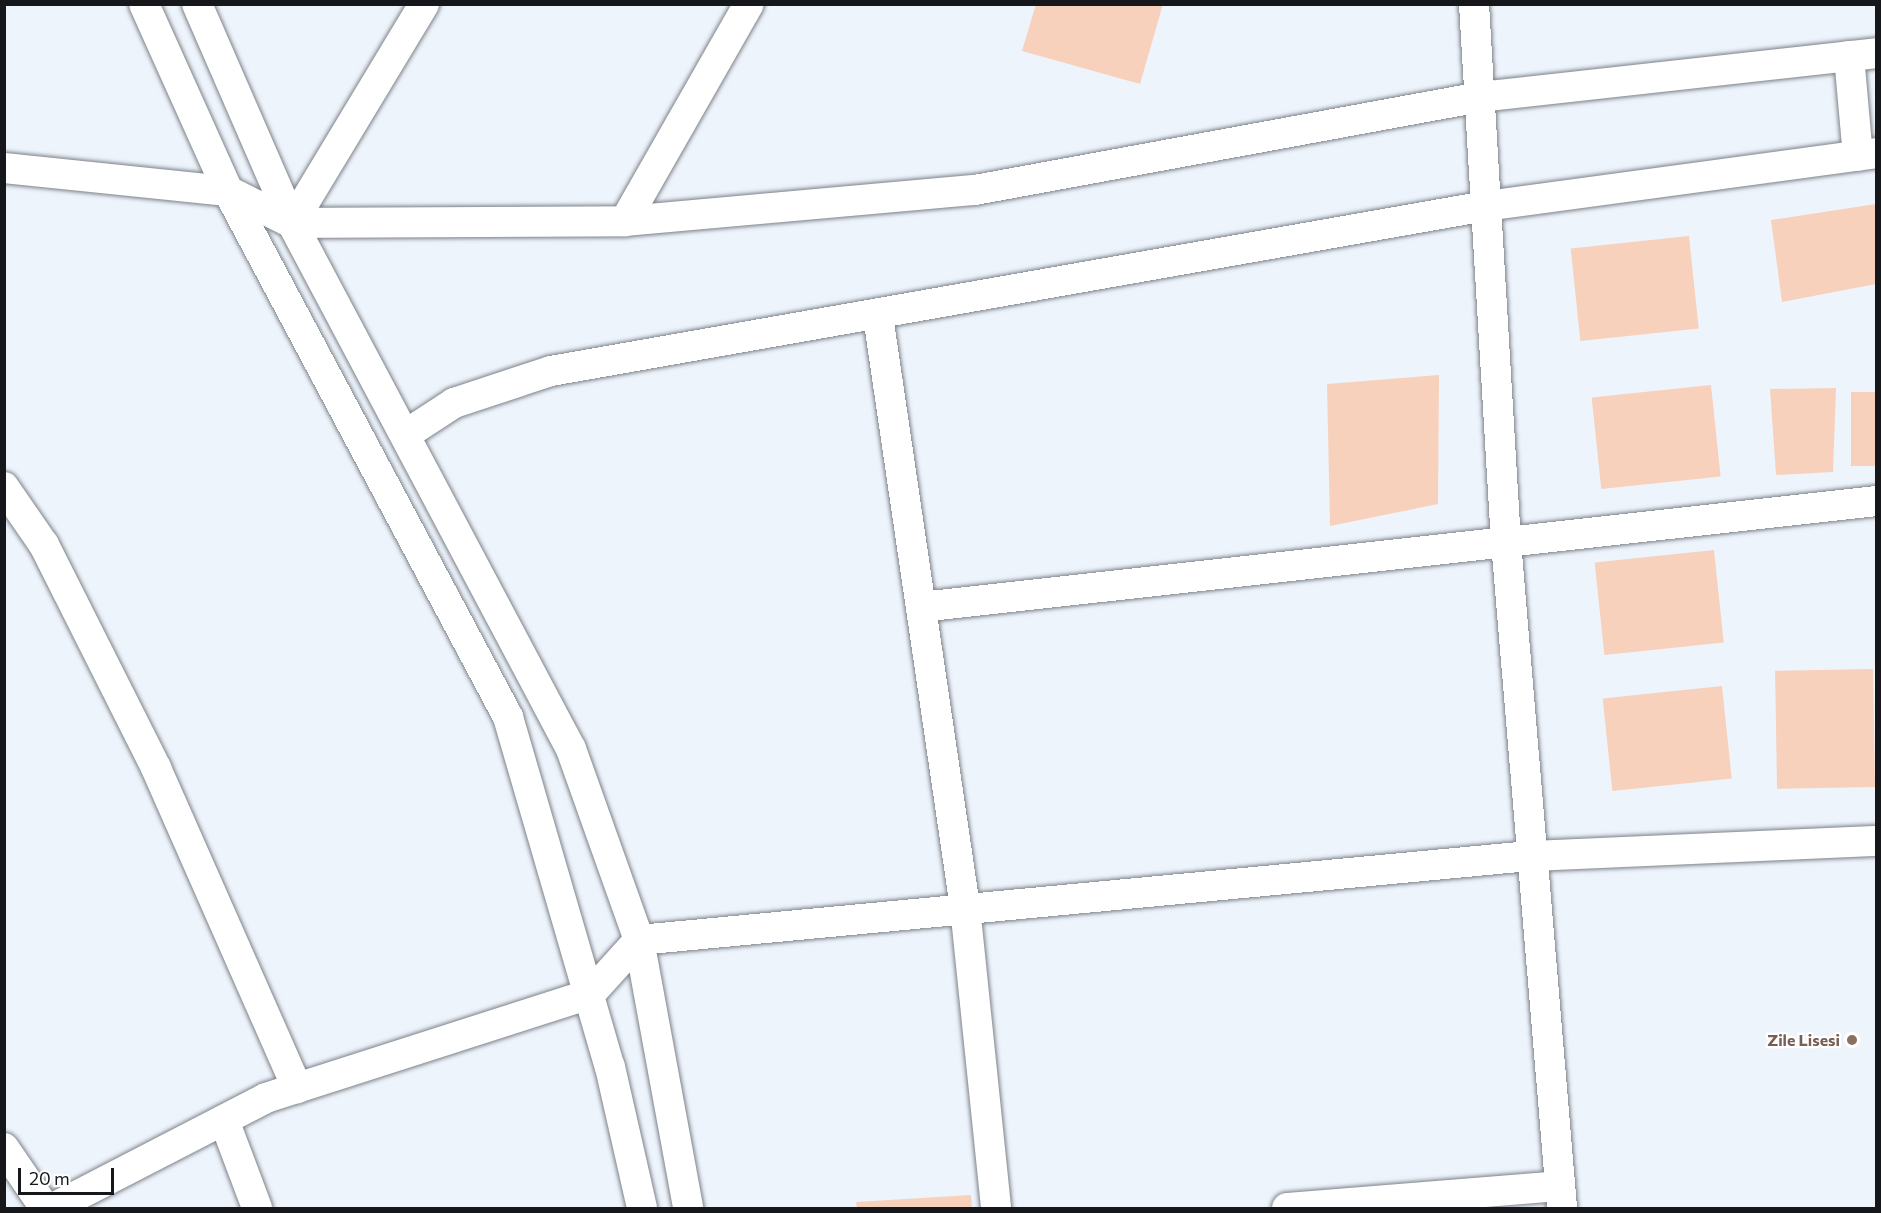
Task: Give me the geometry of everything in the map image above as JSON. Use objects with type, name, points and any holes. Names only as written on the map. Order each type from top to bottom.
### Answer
[{"type":"street","points":[[144,4],[228,191],[508,717],[590,994],[642,1209]]},
{"type":"street","points":[[197,4],[292,223],[571,749],[639,939],[688,1209]]},
{"type":"street","points":[[292,223],[424,4]]},
{"type":"street","points":[[625,221],[749,4]]},
{"type":"street","points":[[1287,1209],[1561,1197],[1530,856],[1506,542],[1474,4]]},
{"type":"street","points":[[4,168],[228,191],[292,223],[625,221],[975,189],[1480,97],[1863,55],[1867,155],[1486,206],[878,316],[551,371],[454,404],[405,435]]},
{"type":"street","points":[[878,316],[965,907],[996,1209]]},
{"type":"street","points":[[4,487],[44,545],[156,768],[297,1088]]},
{"type":"street","points":[[921,607],[1876,501]]},
{"type":"street","points":[[53,1209],[224,1120],[297,1088],[590,994],[639,939],[1530,856],[1876,841]]},
{"type":"street","points":[[224,1120],[257,1209]]},
{"type":"street","points":[[4,1148],[45,1209]]},
{"type":"building","points":[[1036,4],[1163,4],[1140,84],[1022,51]]},
{"type":"building","points":[[1876,204],[1876,284],[1782,302],[1771,220]]},
{"type":"building","points":[[1689,236],[1699,328],[1580,341],[1571,248]]},
{"type":"building","points":[[1439,375],[1438,504],[1330,526],[1327,384]]},
{"type":"building","points":[[1711,385],[1721,476],[1601,489],[1592,398]]},
{"type":"building","points":[[1836,388],[1833,472],[1776,475],[1770,389]]},
{"type":"building","points":[[1851,392],[1876,392],[1876,466],[1851,466]]},
{"type":"building","points":[[1714,550],[1724,642],[1604,655],[1595,563]]},
{"type":"building","points":[[1873,669],[1875,787],[1777,789],[1775,671]]},
{"type":"building","points":[[1722,686],[1732,778],[1612,791],[1603,699]]},
{"type":"building","points":[[971,1195],[972,1208],[857,1208],[856,1202]]},
{"type":"place","name":"Zile Lisesi","points":[[1852,1040]]}]
